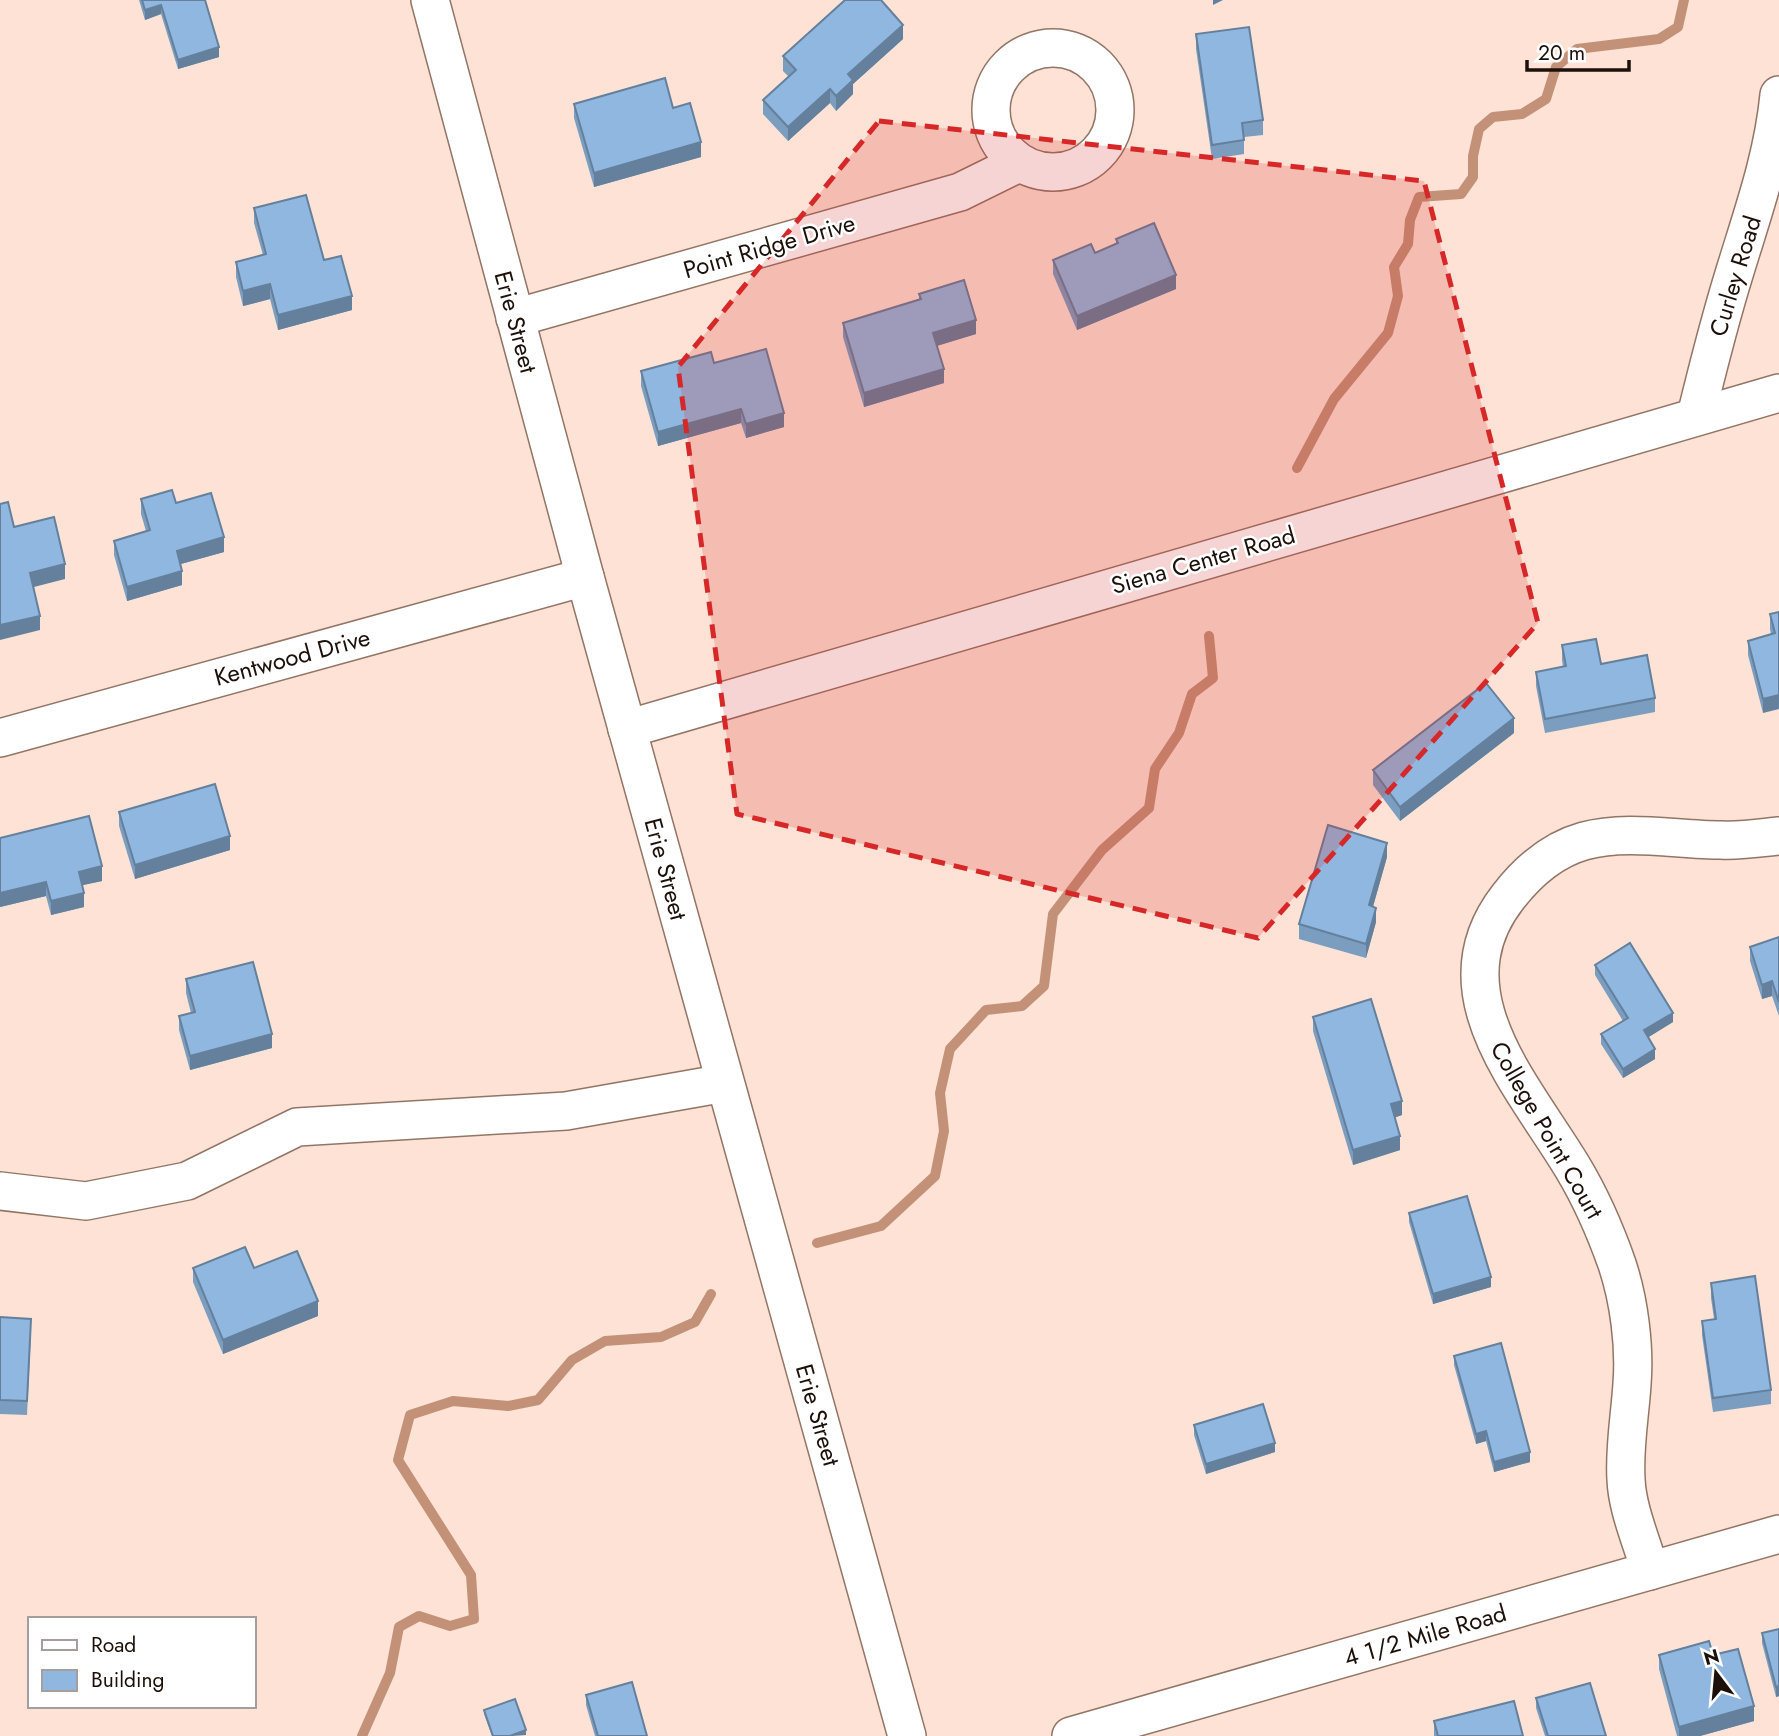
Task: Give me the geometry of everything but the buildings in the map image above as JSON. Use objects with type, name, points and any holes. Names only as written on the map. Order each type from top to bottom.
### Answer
[{"type":"street","name":"Erie Street","points":[[430,0],[585,577],[907,1736]]},
{"type":"street","name":"Curley Road","points":[[1696,416],[1717,329],[1758,203],[1775,135],[1779,95]]},
{"type":"street","name":"Point Ridge Drive","points":[[515,318],[960,192],[1019,163]]},
{"type":"street","name":"Siena Center Road","points":[[627,729],[1779,393]]},
{"type":"street","name":"Kentwood Drive","points":[[0,738],[585,577]]},
{"type":"street","name":"College Point Court","points":[[1650,1571],[1626,1483],[1626,1444],[1633,1382],[1629,1320],[1618,1267],[1600,1216],[1495,1045],[1483,1010],[1480,973],[1487,936],[1501,906],[1523,877],[1549,857],[1582,841],[1614,835],[1723,841],[1779,836]]},
{"type":"street","points":[[0,1191],[86,1201],[187,1181],[297,1127],[566,1111],[725,1083]]},
{"type":"street","name":"4 1/2 Mile Road","points":[[1071,1736],[1779,1534]]},
{"type":"highlighted area","points":[[879,121],[1424,181],[1538,623],[1258,938],[737,814],[678,367]]},
{"type":"waterway","points":[[1297,468],[1334,399],[1388,333],[1398,296],[1394,267],[1408,244],[1410,220],[1419,197],[1461,194],[1473,177],[1473,156],[1479,129],[1493,117],[1522,114],[1546,99],[1556,67],[1577,49],[1659,39],[1678,27],[1684,0]]},
{"type":"waterway","points":[[817,1243],[881,1226],[935,1176],[944,1131],[940,1093],[950,1049],[986,1010],[1022,1006],[1044,986],[1053,914],[1102,850],[1149,808],[1155,769],[1179,733],[1192,694],[1213,678],[1209,636]]},
{"type":"waterway","points":[[362,1736],[390,1673],[399,1627],[419,1616],[450,1626],[474,1619],[471,1575],[398,1460],[410,1415],[453,1401],[508,1406],[538,1400],[572,1360],[605,1341],[661,1337],[695,1322],[711,1294]]}]
